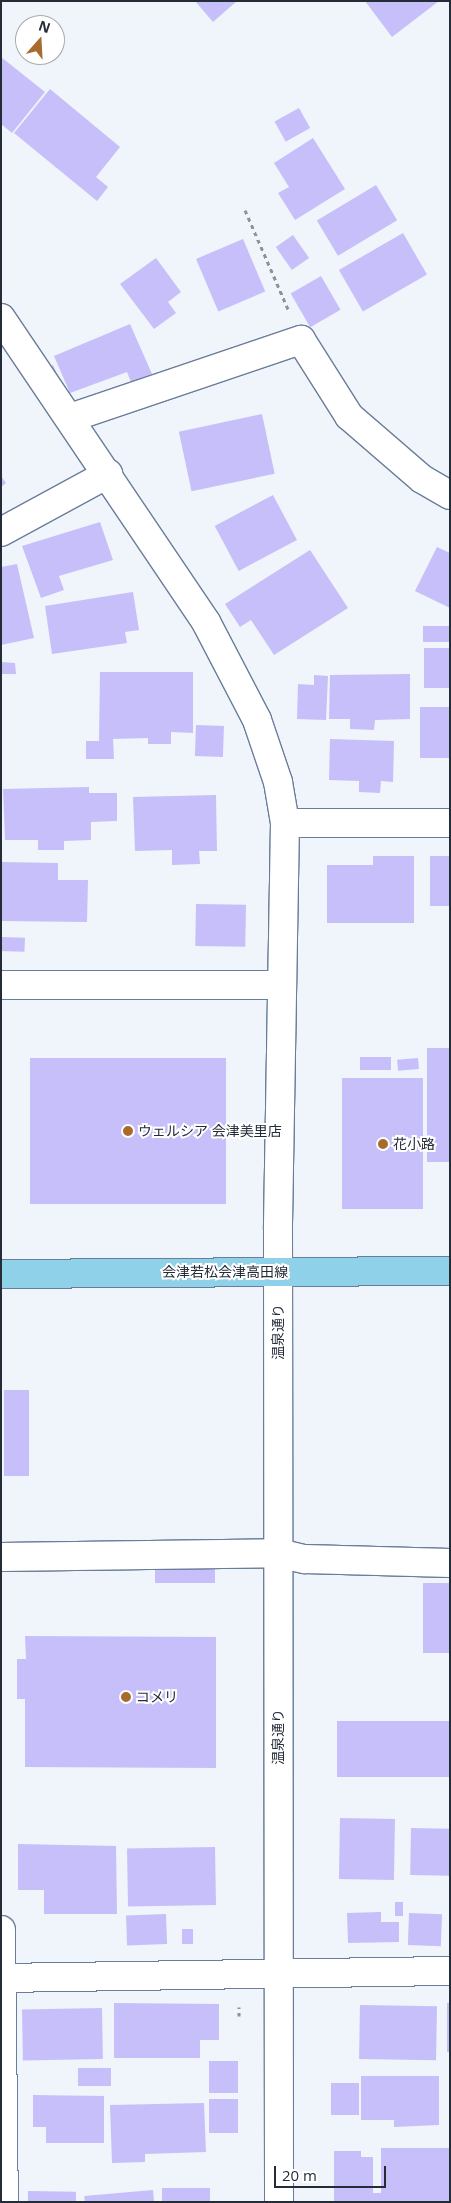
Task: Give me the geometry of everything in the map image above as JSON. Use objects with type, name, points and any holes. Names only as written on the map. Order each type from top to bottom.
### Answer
[{"type":"main road","name":"会津若松会津高田線","points":[[1,1274],[450,1271]]},
{"type":"street","name":"温泉通り","points":[[1,318],[206,622],[257,720],[278,782],[285,823],[278,1272],[279,2202]]},
{"type":"street","points":[[70,418],[301,340],[349,416],[422,479],[450,495]]},
{"type":"street","points":[[1,532],[108,474]]},
{"type":"street","points":[[285,823],[450,823]]},
{"type":"street","points":[[1,985],[282,985]]},
{"type":"street","points":[[1,1557],[278,1553],[305,1559],[450,1563]]},
{"type":"street","points":[[1,1930],[4,2202]]},
{"type":"street","points":[[2,1978],[450,1971]]},
{"type":"path","points":[[245,210],[301,340]]},
{"type":"building","points":[[195,1],[237,1],[213,22]]},
{"type":"building","points":[[365,1],[439,1],[392,37]]},
{"type":"building","points":[[1,57],[45,92],[12,133],[1,124]]},
{"type":"building","points":[[50,89],[120,147],[96,177],[108,187],[97,201],[14,133]]},
{"type":"building","points":[[299,108],[310,128],[286,142],[275,122]]},
{"type":"building","points":[[313,138],[345,189],[295,220],[278,193],[289,187],[274,163]]},
{"type":"building","points":[[376,185],[397,220],[338,256],[317,221]]},
{"type":"building","points":[[403,233],[427,275],[363,312],[339,270]]},
{"type":"building","points":[[293,235],[309,258],[292,270],[276,247]]},
{"type":"building","points":[[243,239],[265,291],[218,311],[196,259]]},
{"type":"building","points":[[156,258],[181,292],[168,302],[176,313],[154,329],[120,284]]},
{"type":"building","points":[[321,276],[340,310],[310,327],[291,294]]},
{"type":"building","points":[[130,324],[152,374],[131,382],[127,372],[70,393],[54,356]]},
{"type":"building","points":[[53,365],[58,376],[53,379],[47,367]]},
{"type":"building","points":[[262,414],[275,474],[192,491],[179,432]]},
{"type":"building","points":[[1,476],[6,483],[1,487]]},
{"type":"building","points":[[273,495],[297,540],[239,571],[215,526]]},
{"type":"building","points":[[100,522],[113,560],[59,576],[64,590],[41,598],[22,546]]},
{"type":"building","points":[[437,547],[450,553],[450,608],[415,591]]},
{"type":"building","points":[[310,550],[348,608],[274,655],[251,620],[240,627],[225,604]]},
{"type":"building","points":[[17,564],[34,638],[1,645],[1,567]]},
{"type":"building","points":[[133,592],[139,630],[125,632],[127,643],[52,654],[45,606]]},
{"type":"building","points":[[423,626],[450,626],[450,642],[423,642]]},
{"type":"building","points":[[424,648],[450,648],[450,688],[424,688]]},
{"type":"building","points":[[1,662],[15,663],[16,674],[1,674]]},
{"type":"building","points":[[100,672],[193,672],[193,733],[171,732],[171,744],[148,744],[148,738],[113,739],[114,759],[86,759],[86,741],[99,741]]},
{"type":"building","points":[[410,674],[410,719],[375,720],[374,730],[350,729],[350,719],[329,719],[330,675]]},
{"type":"building","points":[[314,675],[328,676],[326,720],[297,719],[298,684],[314,685]]},
{"type":"building","points":[[420,707],[450,707],[450,758],[420,758]]},
{"type":"building","points":[[196,725],[224,726],[223,757],[195,756]]},
{"type":"building","points":[[330,739],[394,741],[393,782],[381,781],[380,793],[359,792],[359,781],[329,780]]},
{"type":"building","points":[[89,787],[89,793],[117,793],[117,821],[91,822],[91,840],[64,841],[64,850],[38,850],[38,840],[5,840],[3,789]]},
{"type":"building","points":[[216,795],[217,851],[199,851],[200,864],[172,865],[172,850],[135,851],[133,797]]},
{"type":"building","points":[[373,856],[414,856],[414,923],[327,923],[327,865],[373,865]]},
{"type":"building","points":[[430,856],[450,856],[450,906],[430,906]]},
{"type":"building","points":[[1,862],[58,863],[58,880],[88,880],[87,922],[1,921]]},
{"type":"building","points":[[196,904],[246,905],[245,947],[195,946]]},
{"type":"building","points":[[1,937],[25,938],[24,952],[1,951]]},
{"type":"building","points":[[427,1048],[450,1048],[450,1162],[427,1162]]},
{"type":"building","points":[[360,1057],[391,1057],[391,1070],[360,1070]]},
{"type":"building","name":"ウェルシア 会津美里店","points":[[30,1058],[226,1058],[226,1204],[30,1204]]},
{"type":"building","points":[[418,1058],[419,1069],[398,1071],[397,1060]]},
{"type":"building","name":"花小路","points":[[342,1078],[423,1078],[423,1209],[342,1209]]},
{"type":"building","points":[[4,1390],[29,1390],[29,1476],[4,1476]]},
{"type":"building","points":[[155,1566],[215,1566],[215,1583],[155,1583]]},
{"type":"building","points":[[423,1583],[450,1583],[450,1653],[423,1653]]},
{"type":"building","points":[[25,1636],[216,1637],[216,1768],[25,1767],[25,1699],[17,1699],[17,1659],[26,1659]]},
{"type":"building","points":[[337,1721],[450,1721],[450,1777],[337,1777]]},
{"type":"building","points":[[340,1818],[395,1819],[394,1880],[339,1879]]},
{"type":"building","points":[[411,1828],[450,1829],[449,1876],[410,1875]]},
{"type":"building","points":[[18,1844],[116,1846],[117,1914],[44,1914],[44,1890],[18,1890]]},
{"type":"building","points":[[215,1847],[216,1905],[128,1907],[127,1849]]},
{"type":"building","points":[[395,1902],[403,1902],[403,1916],[395,1916]]},
{"type":"building","points":[[381,1912],[381,1922],[399,1922],[399,1942],[348,1943],[347,1913]]},
{"type":"building","points":[[409,1913],[442,1914],[441,1946],[408,1945]]},
{"type":"building","points":[[166,1914],[167,1944],[127,1945],[126,1915]]},
{"type":"building","points":[[182,1929],[193,1929],[193,1944],[182,1944]]},
{"type":"building","points":[[114,2003],[219,2004],[219,2040],[200,2040],[200,2058],[114,2058]]},
{"type":"building","points":[[447,2003],[450,2003],[450,2052],[447,2052]]},
{"type":"building","points":[[360,2005],[437,2006],[436,2060],[359,2059]]},
{"type":"building","points":[[102,2008],[103,2059],[23,2060],[22,2009]]},
{"type":"building","points":[[209,2061],[238,2061],[238,2093],[209,2093]]},
{"type":"building","points":[[78,2068],[111,2068],[111,2086],[78,2086]]},
{"type":"building","points":[[361,2076],[439,2076],[439,2125],[394,2127],[394,2120],[361,2120]]},
{"type":"building","points":[[331,2083],[359,2083],[359,2115],[331,2115]]},
{"type":"building","points":[[33,2095],[104,2096],[104,2143],[46,2143],[46,2127],[33,2127]]},
{"type":"building","points":[[209,2099],[238,2099],[238,2133],[209,2133]]},
{"type":"building","points":[[204,2103],[206,2152],[145,2154],[145,2162],[112,2163],[110,2105]]},
{"type":"building","points":[[381,2148],[450,2148],[450,2201],[381,2201]]},
{"type":"building","points":[[334,2151],[361,2151],[361,2157],[373,2157],[373,2193],[381,2193],[381,2202],[334,2202]]},
{"type":"building","points":[[162,2188],[210,2188],[210,2202],[162,2202]]},
{"type":"building","points":[[153,2190],[154,2202],[85,2202],[84,2196]]},
{"type":"building","points":[[28,2191],[76,2192],[76,2202],[28,2202]]},
{"type":"place","name":"ウェルシア 会津美里店","points":[[128,1131]]},
{"type":"place","name":"花小路","points":[[383,1144]]},
{"type":"place","name":"コメリ","points":[[126,1697]]}]
